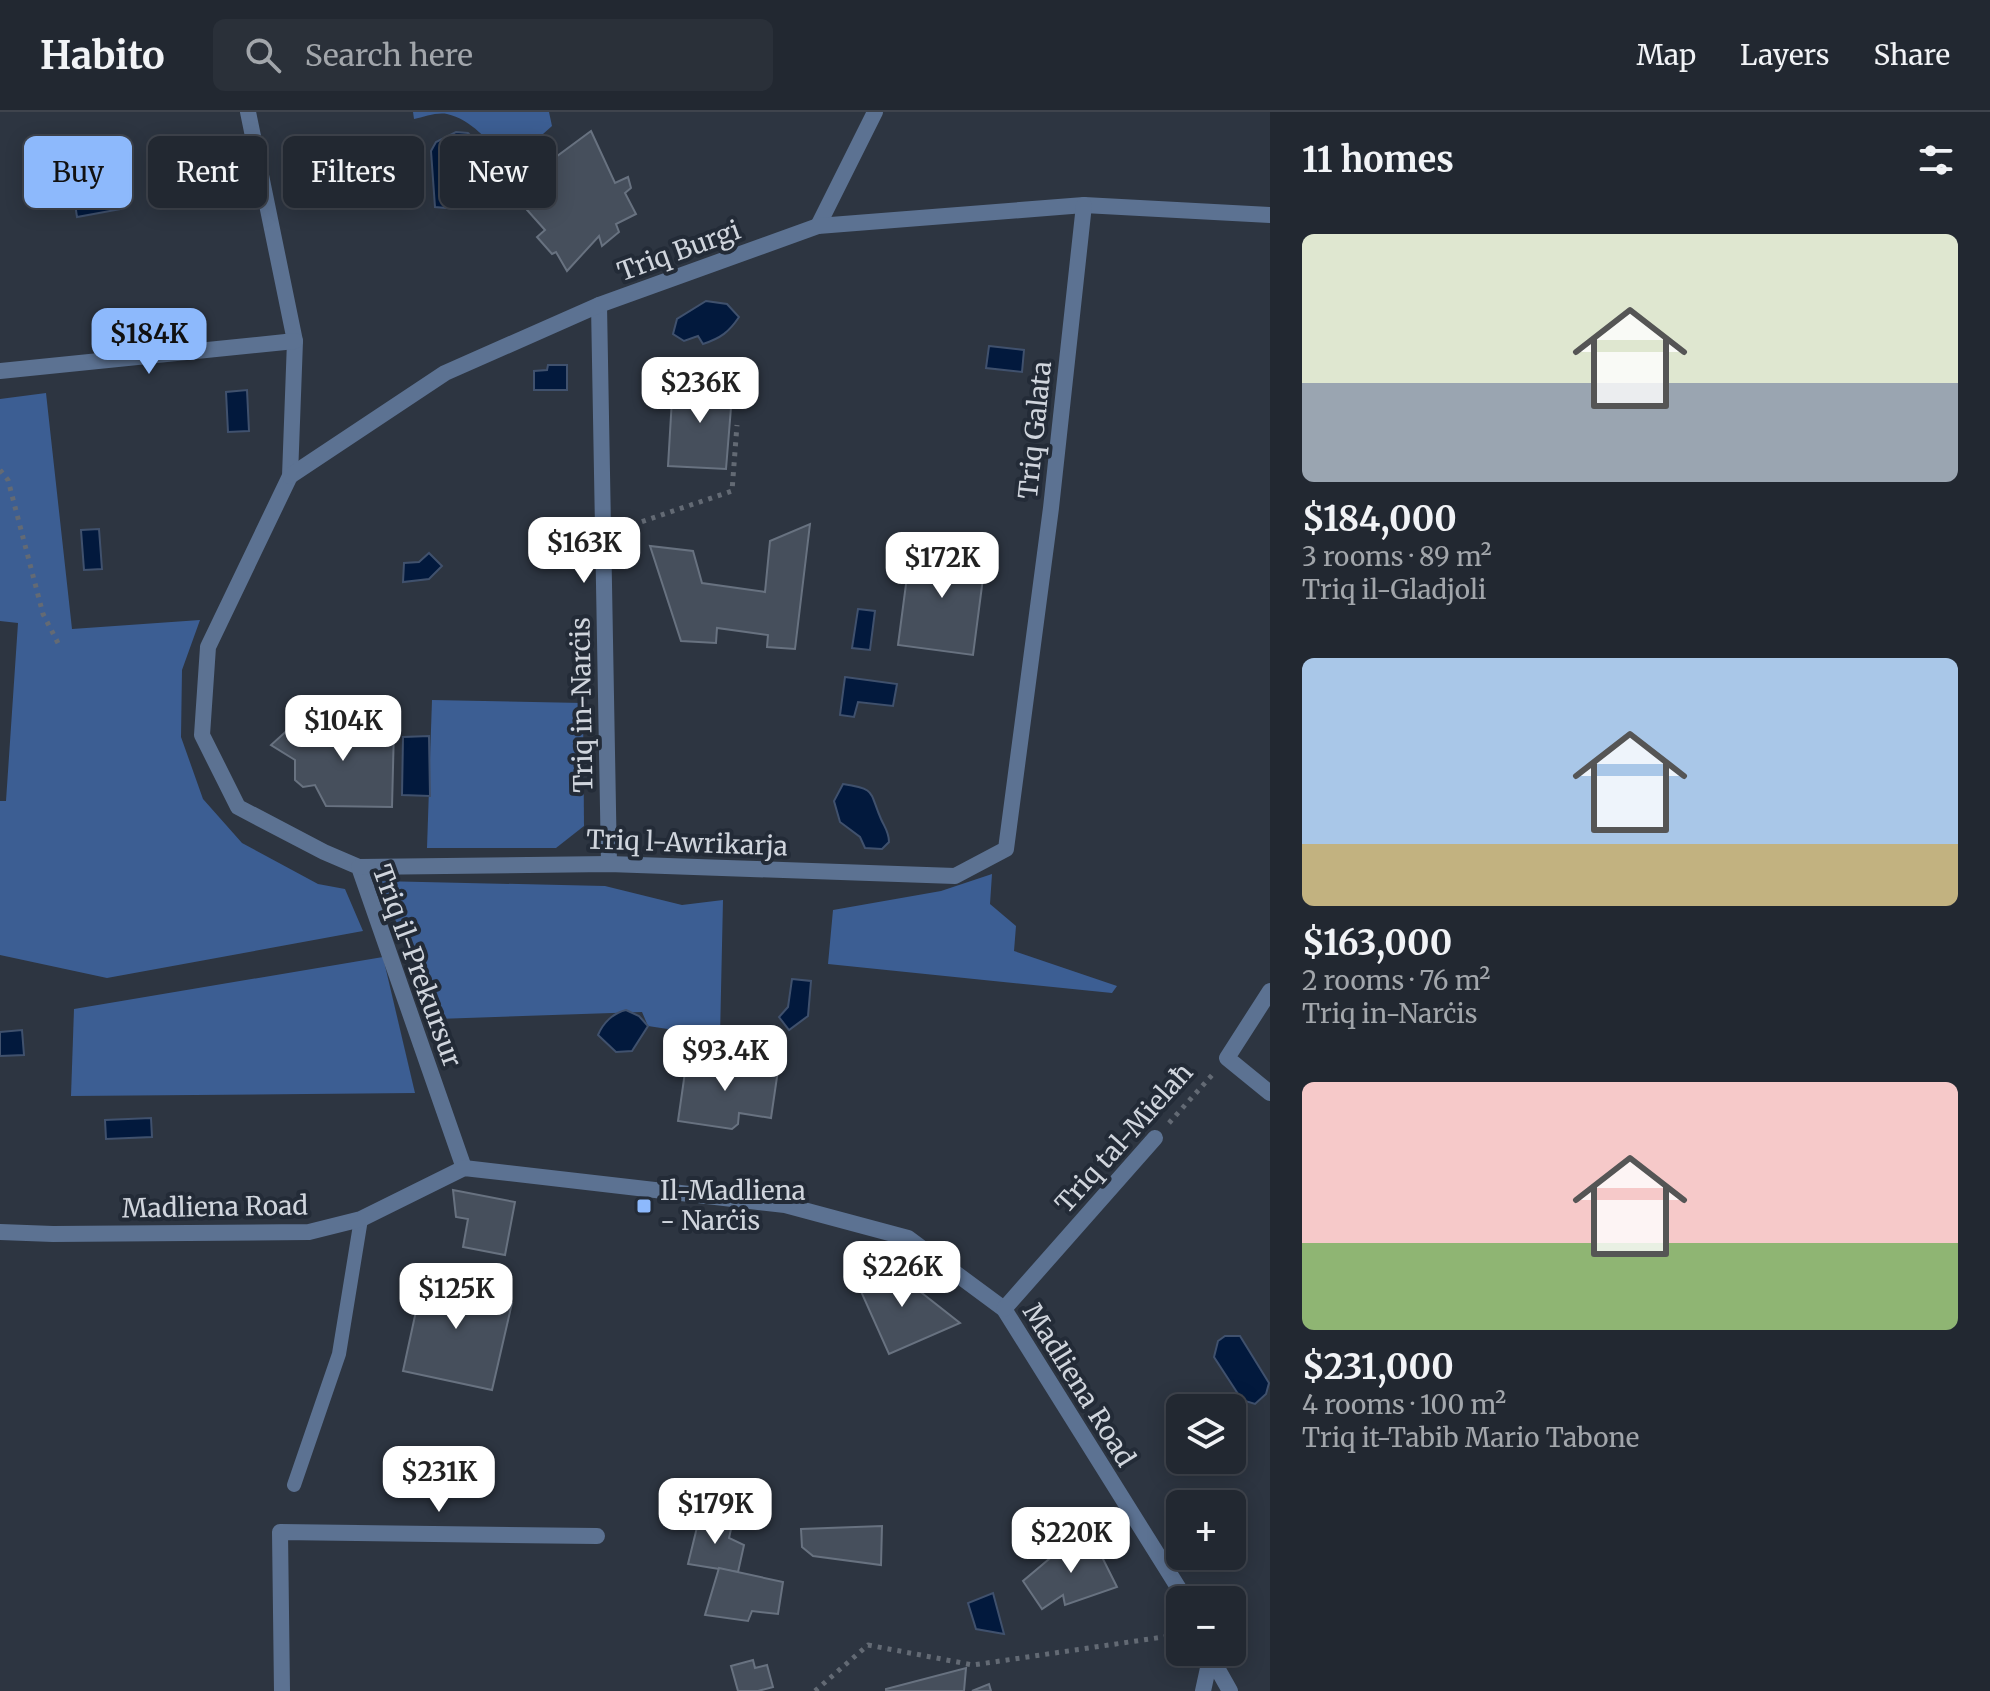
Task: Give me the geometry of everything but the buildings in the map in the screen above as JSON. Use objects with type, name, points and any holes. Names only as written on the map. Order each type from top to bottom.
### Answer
[{"type":"street","name":"Triq il-Prekursur","points":[[248,112],[295,341],[290,476],[208,647],[202,735],[238,807],[359,867],[464,1168]]},
{"type":"street","points":[[818,226],[875,112]]},
{"type":"street","name":"Triq Burgi","points":[[290,476],[445,373],[599,305],[818,226],[1084,205],[1270,215]]},
{"type":"street","name":"Triq Galata","points":[[1006,849],[1051,508],[1084,205]]},
{"type":"street","name":"Triq in-Narċis","points":[[599,305],[609,864]]},
{"type":"street","points":[[0,371],[295,341]]},
{"type":"street","name":"Triq l-Awrikarja","points":[[359,867],[609,864],[955,876],[1006,849]]},
{"type":"street","name":"Triq tal-Mielaħ","points":[[1227,1058],[1270,991]]},
{"type":"street","points":[[1227,1058],[1270,1093]]},
{"type":"street","name":"Triq tal-Mielaħ","points":[[1004,1309],[1155,1138]]},
{"type":"street","name":"Madliena Road","points":[[0,1232],[309,1232],[361,1219],[464,1168],[785,1205],[908,1238],[1004,1309],[1177,1586]]},
{"type":"street","points":[[282,1691],[280,1532],[597,1536]]},
{"type":"street","points":[[1203,1691],[1207,1666]]},
{"type":"street","points":[[1215,1666],[1230,1691]]},
{"type":"lane","points":[[294,1485],[339,1354],[361,1219]]},
{"type":"path","points":[[603,534],[732,491],[737,425]]},
{"type":"path","points":[[0,470],[8,480],[43,614],[59,645]]},
{"type":"path","name":"Triq tal-Mielaħ","points":[[1155,1138],[1227,1058]]},
{"type":"path","points":[[815,1691],[868,1645],[973,1665],[1166,1637]]},
{"type":"shaded area","points":[[413,112],[549,112],[552,126],[541,136],[483,136],[456,117],[435,114],[414,119]]},
{"type":"shaded area","points":[[456,132],[471,136],[448,136]]},
{"type":"shaded area","points":[[440,140],[440,207],[435,207],[431,151]]},
{"type":"shaded area","points":[[76,208],[121,208],[121,209],[77,217]]},
{"type":"shaded area","points":[[706,301],[727,304],[739,317],[732,327],[703,344],[698,336],[684,341],[673,334],[677,319]]},
{"type":"shaded area","points":[[989,346],[1024,350],[1022,372],[986,368]]},
{"type":"shaded area","points":[[548,365],[567,365],[567,390],[534,390],[534,371],[547,370]]},
{"type":"shaded area","points":[[247,390],[249,431],[228,432],[226,392]]},
{"type":"shaded area","points":[[46,393],[72,629],[200,620],[182,670],[181,737],[203,799],[242,843],[318,884],[345,889],[363,931],[107,978],[0,955],[0,801],[6,801],[18,623],[0,621],[0,399]]},
{"type":"shaded area","points":[[99,529],[102,569],[84,570],[81,530]]},
{"type":"shaded area","points":[[429,553],[442,566],[429,579],[403,582],[404,563],[419,562]]},
{"type":"shaded area","points":[[858,609],[875,611],[870,650],[852,648]]},
{"type":"shaded area","points":[[845,677],[897,684],[893,706],[858,702],[854,717],[840,715]]},
{"type":"shaded area","points":[[432,700],[583,703],[584,826],[556,848],[427,848]]},
{"type":"shaded area","points":[[429,736],[430,796],[402,795],[403,737]]},
{"type":"shaded area","points":[[843,784],[870,793],[888,835],[889,842],[882,849],[865,848],[860,837],[840,822],[834,801]]},
{"type":"shaded area","points":[[992,874],[990,904],[1016,926],[1014,951],[1117,986],[1112,993],[828,964],[833,910],[941,891]]},
{"type":"shaded area","points":[[379,881],[605,886],[682,905],[723,900],[720,1037],[648,1026],[642,1012],[437,1019]]},
{"type":"shaded area","points":[[383,957],[415,1093],[71,1096],[74,1009]]},
{"type":"shaded area","points":[[792,979],[811,981],[808,1016],[789,1030],[779,1017],[788,1007]]},
{"type":"shaded area","points":[[626,1010],[639,1016],[648,1026],[632,1051],[616,1052],[598,1035],[609,1019]]},
{"type":"shaded area","points":[[22,1030],[24,1055],[0,1056],[0,1032]]},
{"type":"shaded area","points":[[151,1118],[152,1137],[106,1139],[105,1120]]},
{"type":"shaded area","points":[[1225,1336],[1240,1336],[1269,1383],[1266,1394],[1255,1404],[1246,1401],[1246,1394],[1238,1394],[1214,1357],[1218,1341]]},
{"type":"shaded area","points":[[993,1593],[1004,1634],[976,1629],[968,1603]]},
{"type":"place","name":"Il-Madliena - Narċis","points":[[644,1206]]}]
